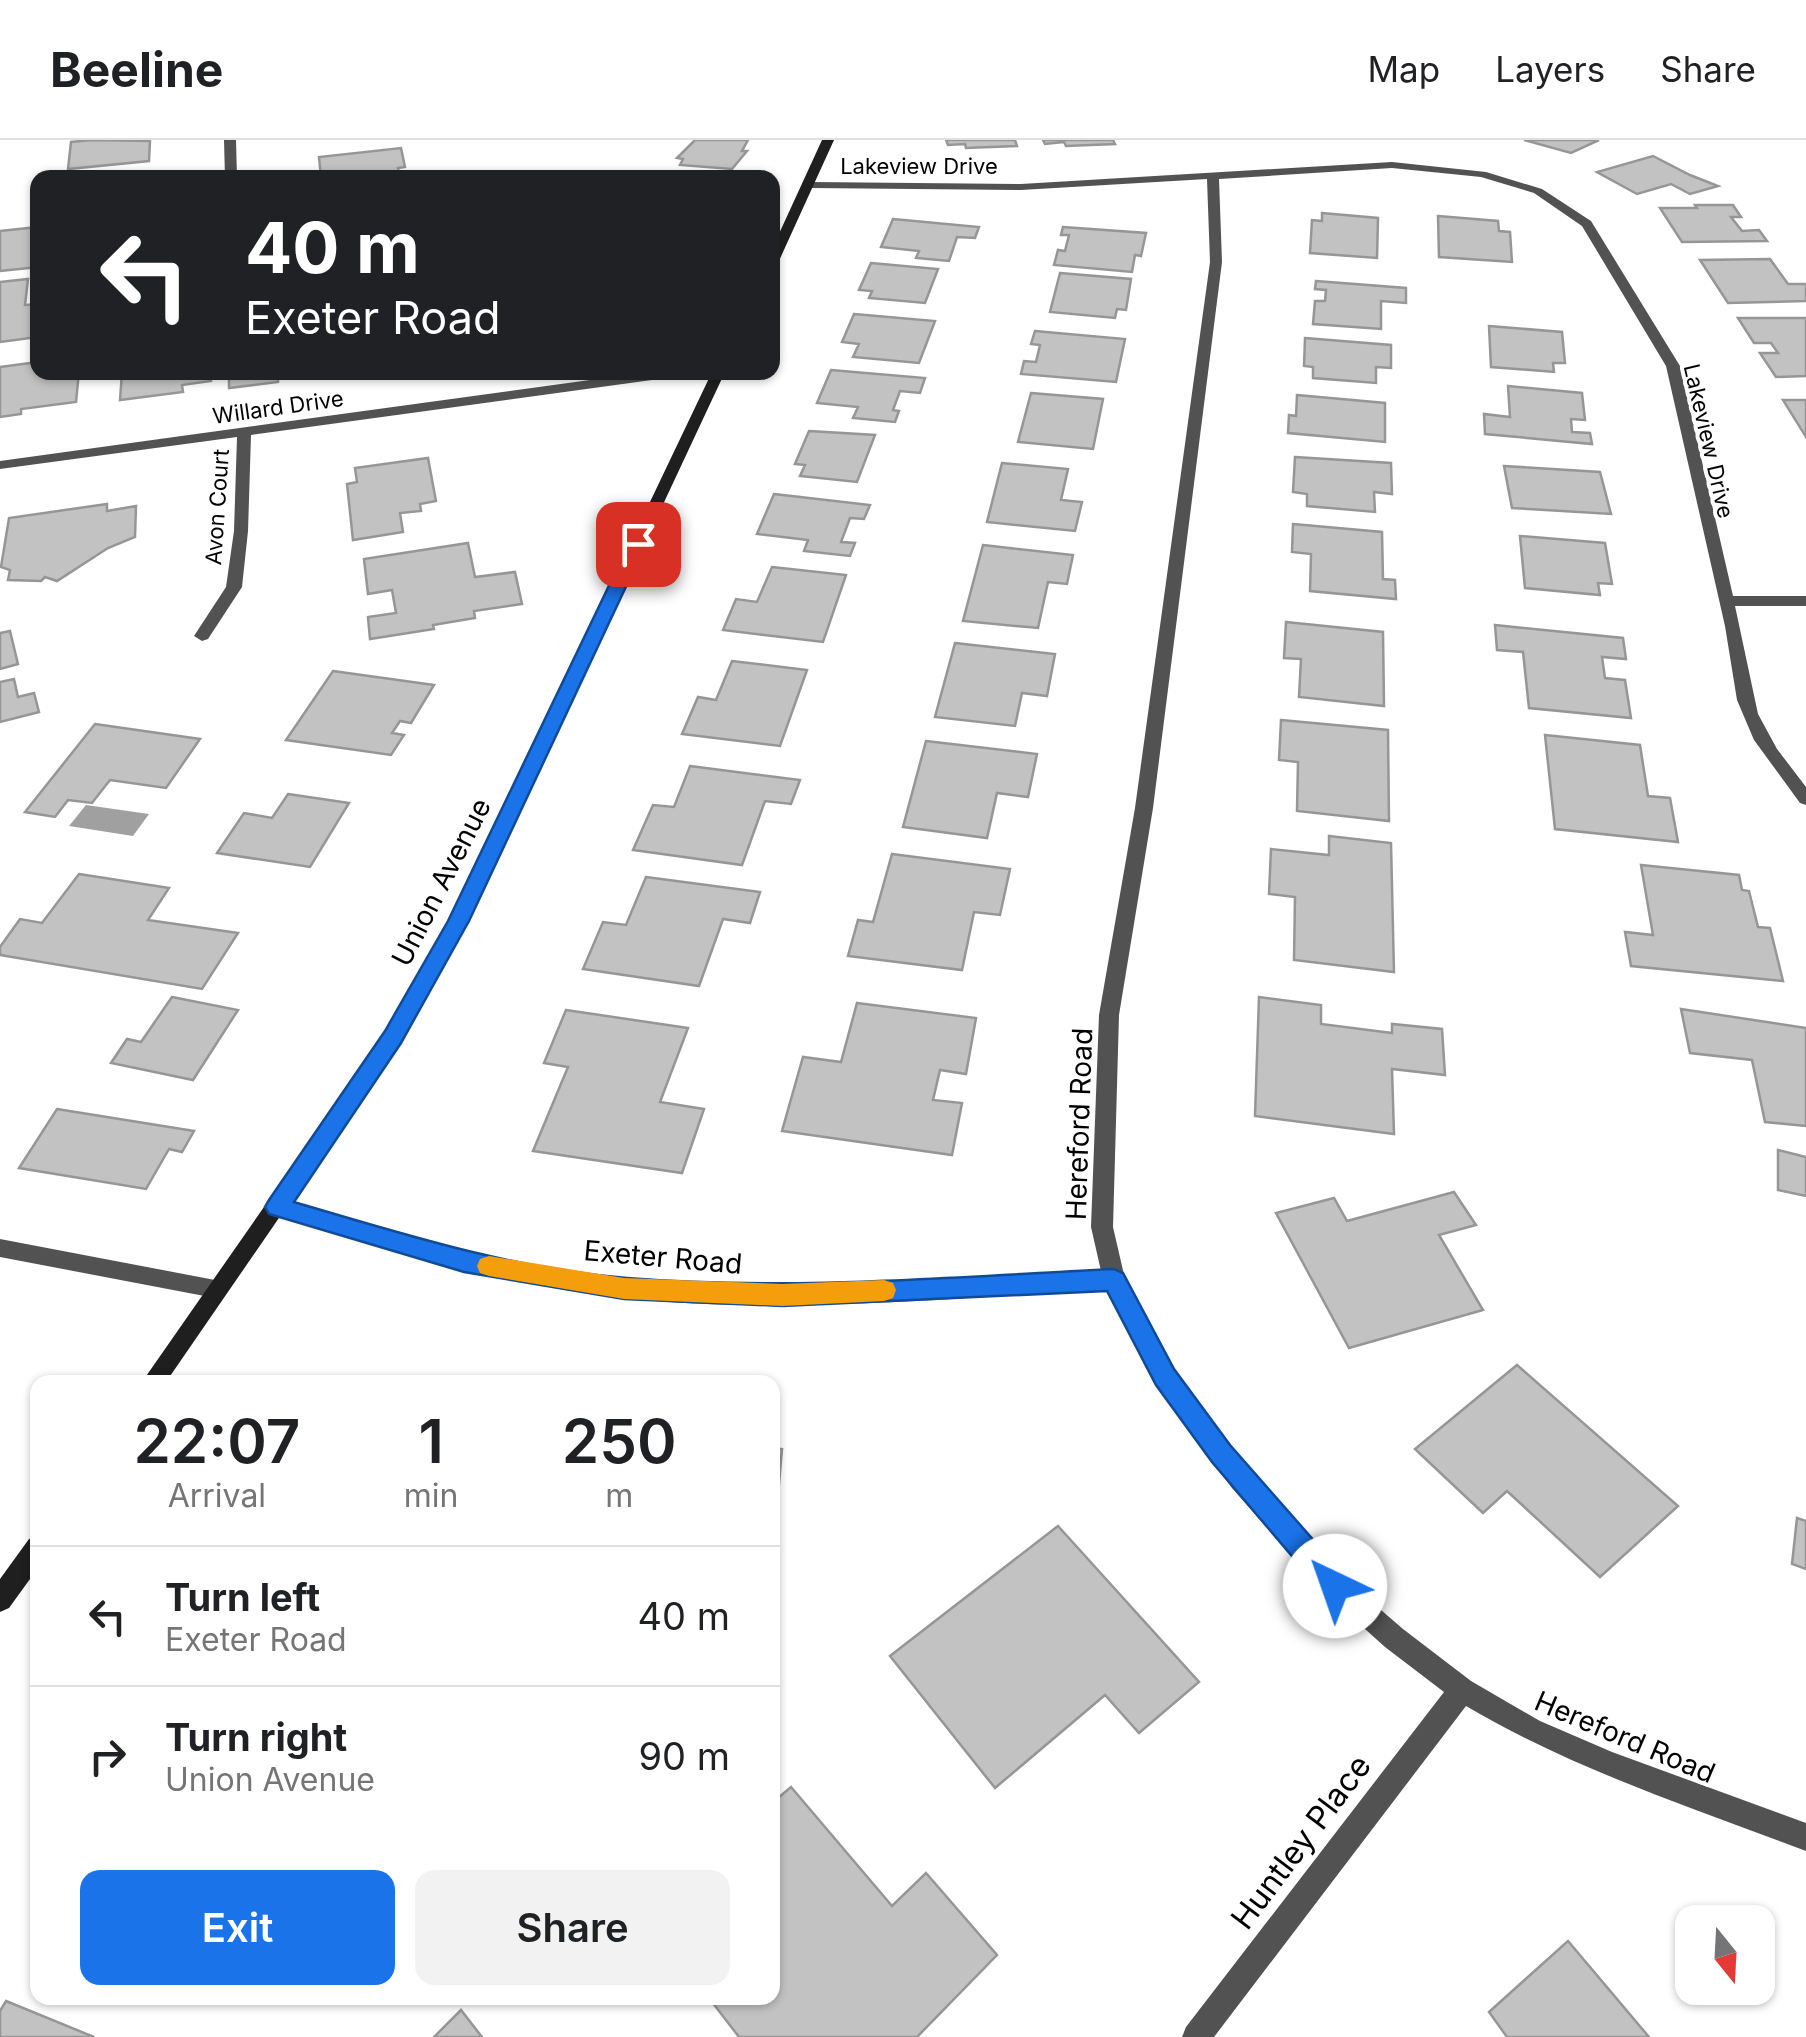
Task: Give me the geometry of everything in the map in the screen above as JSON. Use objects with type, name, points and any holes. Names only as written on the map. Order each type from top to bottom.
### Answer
[{"type":"main road","points":[[780,247],[828,140]]},
{"type":"main road","name":"Union Avenue","points":[[158,1375],[393,1037],[458,921],[715,380]]},
{"type":"main road","points":[[0,1600],[30,1557]]},
{"type":"street","points":[[230,140],[231,170]]},
{"type":"street","name":"Lakeview Drive","points":[[811,185],[1021,186],[1342,167],[1435,166],[1482,174],[1538,191],[1562,204],[1587,224],[1672,366],[1726,602],[1736,627],[1745,702],[1774,758],[1806,800]]},
{"type":"street","name":"Hereford Road","points":[[1213,177],[1216,262],[1144,808],[1109,1014],[1102,1227],[1114,1280],[1165,1377],[1240,1480],[1335,1586],[1394,1638],[1462,1690],[1531,1730],[1609,1764],[1806,1838]]},
{"type":"street","name":"Willard Drive","points":[[0,465],[623,380]]},
{"type":"street","name":"Avon Court","points":[[202,636],[234,587],[241,531],[244,432]]},
{"type":"street","points":[[1726,602],[1806,601]]},
{"type":"street","name":"Exeter Road","points":[[277,1207],[464,1262],[624,1288],[782,1295],[1114,1280]]},
{"type":"street","points":[[0,1248],[215,1289]]},
{"type":"street","name":"Huntley Place","points":[[1196,2037],[1462,1690]]},
{"type":"shaded area","points":[[86,805],[149,814],[133,836],[69,826]]},
{"type":"building","points":[[695,140],[748,140],[742,151],[747,151],[732,169],[680,165],[683,159],[677,158]]},
{"type":"building","points":[[946,140],[1015,140],[1017,146],[966,148],[965,144],[948,145]]},
{"type":"building","points":[[1043,140],[1113,140],[1115,144],[1066,146],[1064,142],[1045,144]]},
{"type":"building","points":[[1524,140],[1599,140],[1571,153]]},
{"type":"building","points":[[150,141],[149,161],[68,169],[71,142]]},
{"type":"building","points":[[401,148],[405,167],[320,170],[319,157]]},
{"type":"building","points":[[1653,156],[1718,186],[1690,194],[1671,184],[1637,194],[1597,172]]},
{"type":"building","points":[[1695,205],[1733,205],[1741,217],[1731,217],[1742,231],[1759,230],[1767,241],[1682,242],[1660,208],[1697,208]]},
{"type":"building","points":[[1322,213],[1378,218],[1377,258],[1310,253],[1312,220],[1322,221]]},
{"type":"building","points":[[1438,216],[1498,221],[1499,231],[1510,232],[1512,262],[1439,257]]},
{"type":"building","points":[[893,219],[979,227],[975,238],[957,237],[949,261],[916,258],[919,251],[881,247]]},
{"type":"building","points":[[1063,227],[1146,233],[1141,256],[1135,255],[1132,272],[1054,265],[1058,250],[1065,251],[1069,235],[1061,235]]},
{"type":"building","points":[[30,228],[30,268],[0,271],[0,231]]},
{"type":"building","points":[[1770,259],[1788,284],[1806,284],[1806,301],[1728,303],[1700,260]]},
{"type":"building","points":[[871,263],[938,269],[925,303],[869,298],[872,291],[859,290]]},
{"type":"building","points":[[1060,273],[1131,279],[1126,310],[1117,309],[1115,318],[1050,312]]},
{"type":"building","points":[[28,279],[25,305],[30,305],[30,338],[0,342],[0,282]]},
{"type":"building","points":[[1316,281],[1406,288],[1406,303],[1381,301],[1381,329],[1313,324],[1315,301],[1325,301],[1326,290],[1315,289]]},
{"type":"building","points":[[854,314],[935,321],[919,363],[853,357],[859,344],[842,342]]},
{"type":"building","points":[[1738,318],[1806,318],[1806,376],[1776,377],[1760,353],[1778,353],[1771,343],[1754,343]]},
{"type":"building","points":[[1489,326],[1562,332],[1565,363],[1553,363],[1554,372],[1491,367]]},
{"type":"building","points":[[1035,331],[1125,339],[1116,382],[1021,374],[1024,361],[1036,362],[1040,345],[1031,344]]},
{"type":"building","points":[[1305,338],[1391,345],[1391,368],[1376,367],[1376,383],[1313,378],[1313,367],[1304,366]]},
{"type":"building","points":[[30,363],[30,380],[78,380],[76,402],[21,409],[21,414],[0,417],[0,367]]},
{"type":"building","points":[[831,370],[925,378],[920,393],[900,391],[893,410],[899,411],[895,422],[853,418],[858,407],[817,403]]},
{"type":"building","points":[[121,380],[211,380],[182,385],[183,392],[120,400]]},
{"type":"building","points":[[229,380],[278,380],[278,382],[229,388]]},
{"type":"building","points":[[1508,386],[1582,393],[1585,420],[1571,419],[1572,432],[1590,433],[1592,444],[1485,434],[1484,414],[1510,417]]},
{"type":"building","points":[[1031,393],[1103,399],[1093,449],[1018,442]]},
{"type":"building","points":[[1297,395],[1385,403],[1385,442],[1288,433],[1289,415],[1296,416]]},
{"type":"building","points":[[1783,400],[1806,400],[1806,437]]},
{"type":"building","points":[[809,431],[875,435],[857,482],[800,476],[805,465],[795,464]]},
{"type":"building","points":[[1295,457],[1391,463],[1392,494],[1374,492],[1375,512],[1307,506],[1307,494],[1293,492]]},
{"type":"building","points":[[428,458],[436,501],[420,504],[421,511],[400,513],[403,532],[353,540],[347,484],[357,482],[355,468]]},
{"type":"building","points":[[1002,463],[1068,469],[1061,500],[1082,502],[1075,531],[987,522]]},
{"type":"building","points":[[1504,466],[1600,472],[1611,514],[1512,508]]},
{"type":"building","points":[[774,494],[870,505],[864,519],[850,518],[841,542],[855,543],[850,556],[804,551],[808,540],[757,534]]},
{"type":"building","points":[[107,504],[107,511],[136,506],[135,537],[108,548],[57,581],[45,577],[41,581],[8,580],[10,570],[1,567],[9,518]]},
{"type":"building","points":[[1293,524],[1382,532],[1383,579],[1395,580],[1396,599],[1310,591],[1311,554],[1292,552]]},
{"type":"building","points":[[1520,536],[1605,543],[1612,584],[1598,583],[1600,595],[1525,588]]},
{"type":"building","points":[[468,543],[475,577],[515,572],[522,604],[474,611],[475,618],[433,625],[434,629],[370,639],[368,617],[396,613],[392,590],[368,594],[364,559]]},
{"type":"building","points":[[983,545],[1073,555],[1067,584],[1048,582],[1038,628],[963,621]]},
{"type":"building","points":[[772,567],[846,575],[823,642],[723,630],[736,599],[757,602]]},
{"type":"building","points":[[1286,622],[1383,632],[1384,706],[1299,697],[1301,659],[1284,658]]},
{"type":"building","points":[[1495,625],[1623,638],[1626,659],[1602,657],[1605,678],[1625,680],[1631,718],[1529,708],[1523,652],[1497,650]]},
{"type":"building","points":[[10,631],[18,664],[0,669],[0,633]]},
{"type":"building","points":[[955,643],[1055,654],[1047,696],[1022,693],[1015,726],[935,717]]},
{"type":"building","points":[[732,661],[807,670],[780,746],[682,734],[698,697],[716,700]]},
{"type":"building","points":[[333,671],[434,685],[411,723],[400,721],[392,733],[404,735],[391,755],[286,740]]},
{"type":"building","points":[[14,679],[18,697],[34,693],[39,712],[0,722],[0,682]]},
{"type":"building","points":[[1281,720],[1388,730],[1389,821],[1297,811],[1298,762],[1279,760]]},
{"type":"building","points":[[95,724],[200,739],[166,788],[110,780],[92,803],[68,800],[55,817],[25,812]]},
{"type":"building","points":[[1545,735],[1640,745],[1648,796],[1670,798],[1678,842],[1555,829]]},
{"type":"building","points":[[926,741],[1037,754],[1028,797],[997,793],[987,838],[903,827]]},
{"type":"building","points":[[690,766],[800,780],[791,804],[765,801],[742,865],[633,850],[653,805],[674,807]]},
{"type":"building","points":[[288,794],[349,803],[310,867],[217,853],[244,813],[272,818]]},
{"type":"building","points":[[1329,836],[1391,843],[1394,972],[1294,960],[1295,897],[1269,894],[1271,849],[1329,855]]},
{"type":"building","points":[[892,854],[1010,869],[1000,915],[974,912],[962,970],[848,956],[858,920],[873,922]]},
{"type":"building","points":[[1641,865],[1739,875],[1742,890],[1749,891],[1758,927],[1770,928],[1783,981],[1631,966],[1625,932],[1653,935]]},
{"type":"building","points":[[79,874],[169,888],[148,920],[238,933],[202,989],[0,955],[0,947],[20,919],[42,923]]},
{"type":"building","points":[[646,877],[760,892],[750,923],[723,919],[699,986],[583,969],[603,922],[626,925]]},
{"type":"building","points":[[172,997],[238,1010],[193,1080],[111,1063],[127,1039],[141,1042]]},
{"type":"building","points":[[1259,997],[1321,1005],[1321,1024],[1392,1033],[1392,1024],[1442,1029],[1445,1075],[1392,1069],[1394,1134],[1255,1116]]},
{"type":"building","points":[[857,1003],[976,1018],[966,1074],[940,1070],[933,1100],[962,1103],[952,1155],[782,1131],[803,1057],[841,1062]]},
{"type":"building","points":[[1681,1009],[1806,1028],[1806,1126],[1765,1122],[1752,1060],[1690,1053]]},
{"type":"building","points":[[566,1010],[688,1028],[660,1102],[704,1109],[682,1173],[533,1151],[568,1067],[544,1063]]},
{"type":"building","points":[[57,1109],[194,1131],[182,1152],[169,1149],[146,1189],[19,1168]]},
{"type":"building","points":[[1778,1150],[1806,1157],[1806,1196],[1778,1190]]},
{"type":"building","points":[[1454,1192],[1476,1225],[1439,1235],[1483,1310],[1349,1348],[1276,1213],[1334,1198],[1347,1221]]},
{"type":"building","points":[[1517,1365],[1678,1506],[1600,1577],[1507,1491],[1483,1513],[1415,1449]]},
{"type":"building","points":[[1797,1518],[1806,1521],[1806,1569],[1792,1564]]},
{"type":"building","points":[[1058,1526],[1199,1682],[1139,1733],[1105,1695],[995,1788],[890,1656]]},
{"type":"building","points":[[791,1787],[892,1906],[926,1873],[997,1955],[917,2037],[739,2037],[714,2005],[780,2005],[780,1796]]},
{"type":"building","points":[[1568,1941],[1649,2037],[1507,2037],[1489,2012]]},
{"type":"building","points":[[6,2001],[94,2037],[0,2037],[0,2011]]},
{"type":"building","points":[[461,2010],[482,2037],[434,2037]]},
{"type":"slow traffic","points":[[489,1266],[624,1288],[782,1295],[884,1290]]},
{"type":"route","points":[[638,544],[458,921],[393,1037],[277,1207],[464,1262],[624,1288],[782,1295],[1114,1280],[1165,1377],[1240,1480],[1335,1586]]}]
